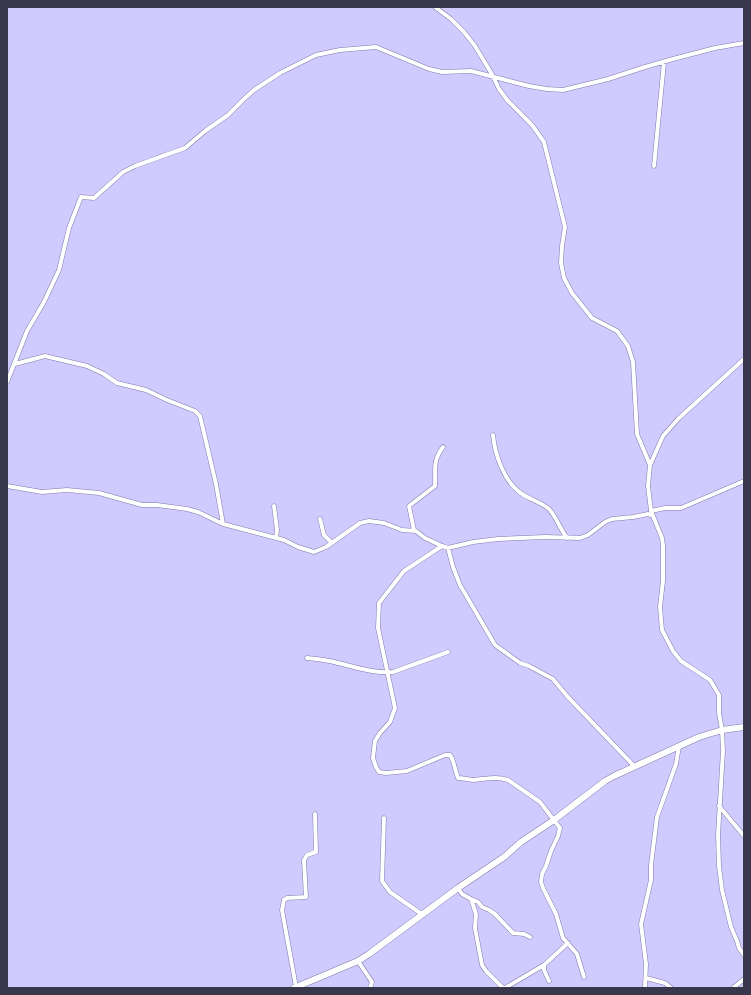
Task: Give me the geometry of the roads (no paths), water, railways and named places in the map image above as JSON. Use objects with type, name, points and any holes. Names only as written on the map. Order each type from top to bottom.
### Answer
[{"type":"main road","points":[[298,987],[358,961],[391,939],[458,888],[487,869],[521,842],[554,820],[605,781],[699,736],[722,730],[744,727]]},
{"type":"street","points":[[435,7],[451,19],[464,32],[475,46],[499,89],[508,101],[532,125],[544,142],[547,149],[565,227],[561,262],[564,278],[572,293],[592,318],[617,331],[628,346],[633,362],[637,434],[650,465]]},
{"type":"street","points":[[7,382],[27,331],[44,302],[59,270],[69,228],[81,197],[94,198],[123,172],[135,166],[185,148],[205,131],[228,115],[254,90],[280,73],[304,60],[340,50],[376,47],[429,69],[442,72],[471,71],[529,86],[563,90],[608,79],[645,66],[715,48],[744,43]]},
{"type":"street","points":[[654,166],[664,62]]},
{"type":"street","points":[[15,364],[45,356],[87,366],[104,374],[117,383],[146,390],[195,411],[200,416],[224,524]]},
{"type":"street","points":[[744,359],[679,418],[663,436],[650,465],[648,486],[651,511],[662,538],[663,546],[663,581],[660,607],[662,630],[673,651],[681,661],[710,680],[715,686],[719,695],[719,713],[722,730],[723,751],[718,835],[719,866],[722,890],[731,927],[739,948],[744,955]]},
{"type":"street","points":[[493,435],[499,462],[511,484],[523,495],[540,502],[550,510],[557,519],[567,538]]},
{"type":"street","points":[[414,530],[409,506],[435,486],[434,464],[443,447]]},
{"type":"street","points":[[651,511],[665,508],[681,508],[744,481]]},
{"type":"street","points":[[7,486],[42,492],[67,490],[98,493],[142,505],[157,505],[195,511],[224,524],[284,540],[298,547],[314,552],[332,543],[360,523],[369,521],[384,523],[402,530],[414,530],[448,548],[498,538],[544,537],[576,539],[585,537],[605,522],[612,519],[648,514],[653,516]]},
{"type":"street","points":[[274,506],[277,530],[276,538]]},
{"type":"street","points":[[320,519],[324,535],[332,543]]},
{"type":"street","points":[[442,546],[404,572],[379,603],[378,628],[395,708],[390,722],[375,741],[373,758],[376,767],[380,772],[386,773],[407,772],[450,755],[453,759],[454,768],[458,778],[472,780],[497,778],[508,780],[540,802],[560,828],[542,874],[541,882],[554,908],[561,933],[577,954],[584,977]]},
{"type":"street","points":[[448,548],[460,585],[495,645],[520,663],[553,678],[567,696],[635,767]]},
{"type":"street","points":[[307,658],[337,662],[368,670],[393,672],[448,652]]},
{"type":"street","points":[[645,988],[645,949],[641,918],[651,880],[651,865],[657,816],[676,764],[679,746]]},
{"type":"street","points":[[720,806],[744,836]]},
{"type":"street","points":[[298,987],[282,910],[284,900],[287,898],[306,897],[304,860],[307,855],[316,852],[315,814]]},
{"type":"street","points":[[384,818],[382,882],[390,892],[423,915]]},
{"type":"street","points":[[458,888],[462,894],[478,902],[482,907],[496,914],[514,933],[524,934],[530,937]]},
{"type":"street","points":[[471,899],[476,914],[475,928],[483,969],[504,988],[544,965],[568,944]]},
{"type":"street","points":[[358,961],[372,982],[370,988]]},
{"type":"street","points":[[544,965],[544,970],[549,980]]},
{"type":"street","points":[[646,978],[665,983],[671,988]]},
{"type":"street","points":[[734,988],[744,979]]}]
